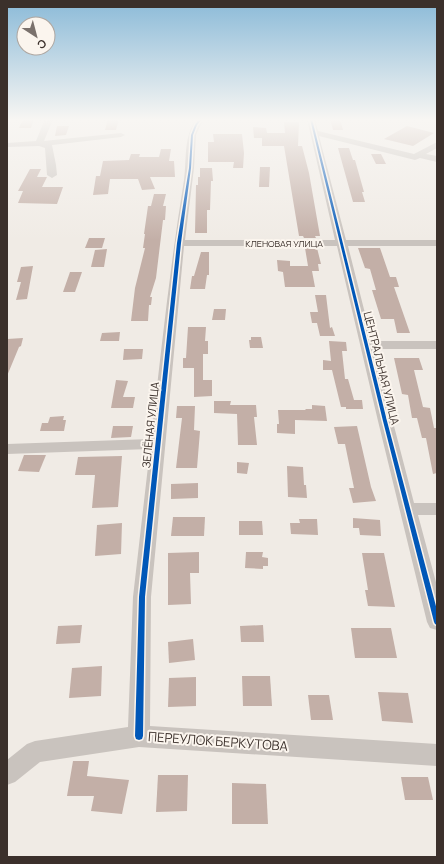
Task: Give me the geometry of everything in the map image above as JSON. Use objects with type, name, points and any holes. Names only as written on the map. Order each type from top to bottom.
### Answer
[{"type":"street","points":[[51,159],[52,175]]},
{"type":"street","name":"ЗЕЛЁНАЯ УЛИЦА","points":[[139,736],[142,596],[179,243],[191,159]]},
{"type":"street","name":"ЦЕНТРАЛЬНАЯ УЛИЦА","points":[[321,159],[366,345],[437,622]]},
{"type":"street","name":"КЛЕНОВАЯ УЛИЦА","points":[[179,243],[437,243]]},
{"type":"street","points":[[366,345],[437,345]]},
{"type":"street","points":[[7,449],[158,444]]},
{"type":"street","points":[[408,509],[437,509]]},
{"type":"street","name":"ПЕРЕУЛОК БЕРКУТОВА","points":[[7,774],[35,752],[139,736],[437,755]]},
{"type":"building","points":[[169,159],[169,161],[174,161],[175,177],[150,177],[155,189],[142,190],[138,179],[110,179],[108,194],[93,195],[96,176],[100,176],[103,161]]},
{"type":"building","points":[[208,159],[244,159],[243,168],[233,168],[234,162],[208,162]]},
{"type":"building","points":[[286,159],[305,159],[320,236],[315,236],[316,238],[304,238],[303,236],[299,236]]},
{"type":"building","points":[[341,159],[355,160],[364,192],[362,192],[365,202],[353,202]]},
{"type":"building","points":[[374,159],[384,159],[386,164],[376,164]]},
{"type":"building","points":[[260,167],[270,167],[269,187],[259,187]]},
{"type":"building","points":[[200,168],[212,168],[213,181],[211,181],[210,210],[207,210],[207,233],[195,233],[196,185],[198,185],[198,177],[200,177]]},
{"type":"building","points":[[30,169],[41,169],[37,177],[47,177],[42,187],[63,187],[57,204],[18,203],[23,191],[18,191]]},
{"type":"building","points":[[154,194],[166,194],[163,206],[166,206],[165,220],[163,220],[156,278],[150,297],[152,297],[151,305],[149,305],[148,321],[131,321],[135,288],[145,248],[143,248],[148,206],[151,206]]},
{"type":"building","points":[[89,238],[105,238],[102,248],[85,248]]},
{"type":"building","points":[[305,248],[317,248],[321,264],[318,264],[319,271],[312,271],[315,287],[285,287],[283,272],[278,271],[277,260],[290,261],[290,266],[308,266]]},
{"type":"building","points":[[358,248],[380,248],[390,277],[396,277],[399,287],[394,287],[410,333],[397,333],[394,319],[381,319],[372,290],[376,290],[370,269],[365,268]]},
{"type":"building","points":[[107,249],[104,267],[91,267],[95,250]]},
{"type":"building","points":[[201,252],[209,252],[209,275],[207,275],[205,289],[190,289],[192,276],[194,276]]},
{"type":"building","points":[[33,266],[27,299],[16,300],[21,282],[17,282],[21,267]]},
{"type":"building","points":[[70,272],[82,272],[75,292],[63,292]]},
{"type":"building","points":[[315,295],[326,295],[330,328],[332,327],[335,336],[320,336],[317,323],[312,323],[310,312],[318,312]]},
{"type":"building","points":[[214,309],[226,309],[225,320],[212,320]]},
{"type":"building","points":[[188,327],[206,327],[205,341],[208,341],[208,354],[203,354],[203,380],[212,380],[212,396],[194,397],[194,368],[183,368],[183,358],[186,358]]},
{"type":"building","points":[[120,332],[119,341],[100,341],[102,333]]},
{"type":"building","points":[[251,337],[261,337],[263,348],[250,348],[249,340],[251,340]]},
{"type":"building","points":[[23,338],[21,346],[19,347],[7,376],[7,339]]},
{"type":"building","points":[[329,341],[346,342],[347,351],[342,351],[345,379],[348,379],[354,400],[362,400],[363,409],[346,409],[346,407],[341,407],[332,370],[323,370],[323,360],[331,361]]},
{"type":"building","points":[[124,349],[143,349],[142,359],[123,360]]},
{"type":"building","points":[[394,358],[419,358],[423,370],[414,370],[423,407],[430,408],[434,428],[437,428],[437,473],[433,474],[426,438],[422,438],[417,418],[412,418],[408,395],[402,394]]},
{"type":"building","points":[[116,380],[128,381],[123,397],[135,397],[133,408],[111,408]]},
{"type":"building","points":[[214,401],[231,401],[230,405],[256,405],[257,417],[254,417],[257,445],[238,445],[237,414],[214,413]]},
{"type":"building","points":[[312,405],[325,406],[327,421],[295,420],[295,434],[277,433],[277,424],[279,424],[278,410],[306,410],[305,409],[312,409]]},
{"type":"building","points":[[177,406],[195,406],[194,430],[200,431],[197,468],[176,468],[182,418],[176,418]]},
{"type":"building","points":[[64,416],[63,420],[66,420],[64,431],[40,431],[42,423],[48,423],[50,417]]},
{"type":"building","points":[[113,426],[133,426],[131,437],[111,438]]},
{"type":"building","points":[[357,426],[371,487],[376,501],[353,503],[349,488],[354,488],[345,444],[338,444],[334,427]]},
{"type":"building","points":[[24,455],[46,455],[39,472],[18,471]]},
{"type":"building","points":[[122,456],[118,507],[92,508],[95,475],[75,475],[78,457]]},
{"type":"building","points":[[237,462],[249,463],[247,474],[237,473]]},
{"type":"building","points":[[287,466],[303,467],[304,485],[306,485],[307,498],[288,497]]},
{"type":"building","points":[[198,483],[198,498],[171,499],[171,484]]},
{"type":"building","points":[[173,517],[205,517],[204,536],[171,536]]},
{"type":"building","points":[[353,518],[380,520],[381,536],[360,535],[359,528],[353,528]]},
{"type":"building","points":[[299,519],[317,519],[318,535],[291,534],[290,523],[300,523]]},
{"type":"building","points":[[239,521],[262,521],[263,535],[239,535]]},
{"type":"building","points":[[122,523],[121,554],[95,556],[97,525]]},
{"type":"building","points":[[199,552],[199,573],[190,573],[191,604],[168,605],[168,553]]},
{"type":"building","points":[[246,552],[263,552],[262,557],[268,558],[268,566],[263,566],[263,569],[245,568]]},
{"type":"building","points":[[362,553],[384,553],[395,607],[368,606],[365,590],[368,590]]},
{"type":"building","points":[[82,625],[80,643],[56,644],[58,626]]},
{"type":"building","points":[[263,625],[264,642],[241,642],[240,626]]},
{"type":"building","points":[[351,628],[391,628],[397,658],[355,658]]},
{"type":"building","points":[[193,639],[195,660],[169,663],[168,642]]},
{"type":"building","points":[[102,666],[101,696],[69,698],[72,668]]},
{"type":"building","points":[[242,676],[270,676],[272,706],[243,706]]},
{"type":"building","points":[[196,677],[196,706],[168,707],[169,678]]},
{"type":"building","points":[[378,692],[408,693],[413,723],[382,721]]},
{"type":"building","points":[[308,695],[329,695],[333,720],[311,720]]},
{"type":"building","points":[[73,761],[89,761],[87,776],[129,780],[122,814],[91,811],[94,796],[67,796]]},
{"type":"building","points":[[158,775],[188,775],[187,811],[156,812]]},
{"type":"building","points":[[401,777],[428,777],[433,800],[405,800]]},
{"type":"building","points":[[232,783],[266,784],[268,824],[232,824]]},
{"type":"cycle path","points":[[139,736],[142,597],[179,243],[191,159]]},
{"type":"cycle path","points":[[321,159],[385,421],[437,622]]}]
